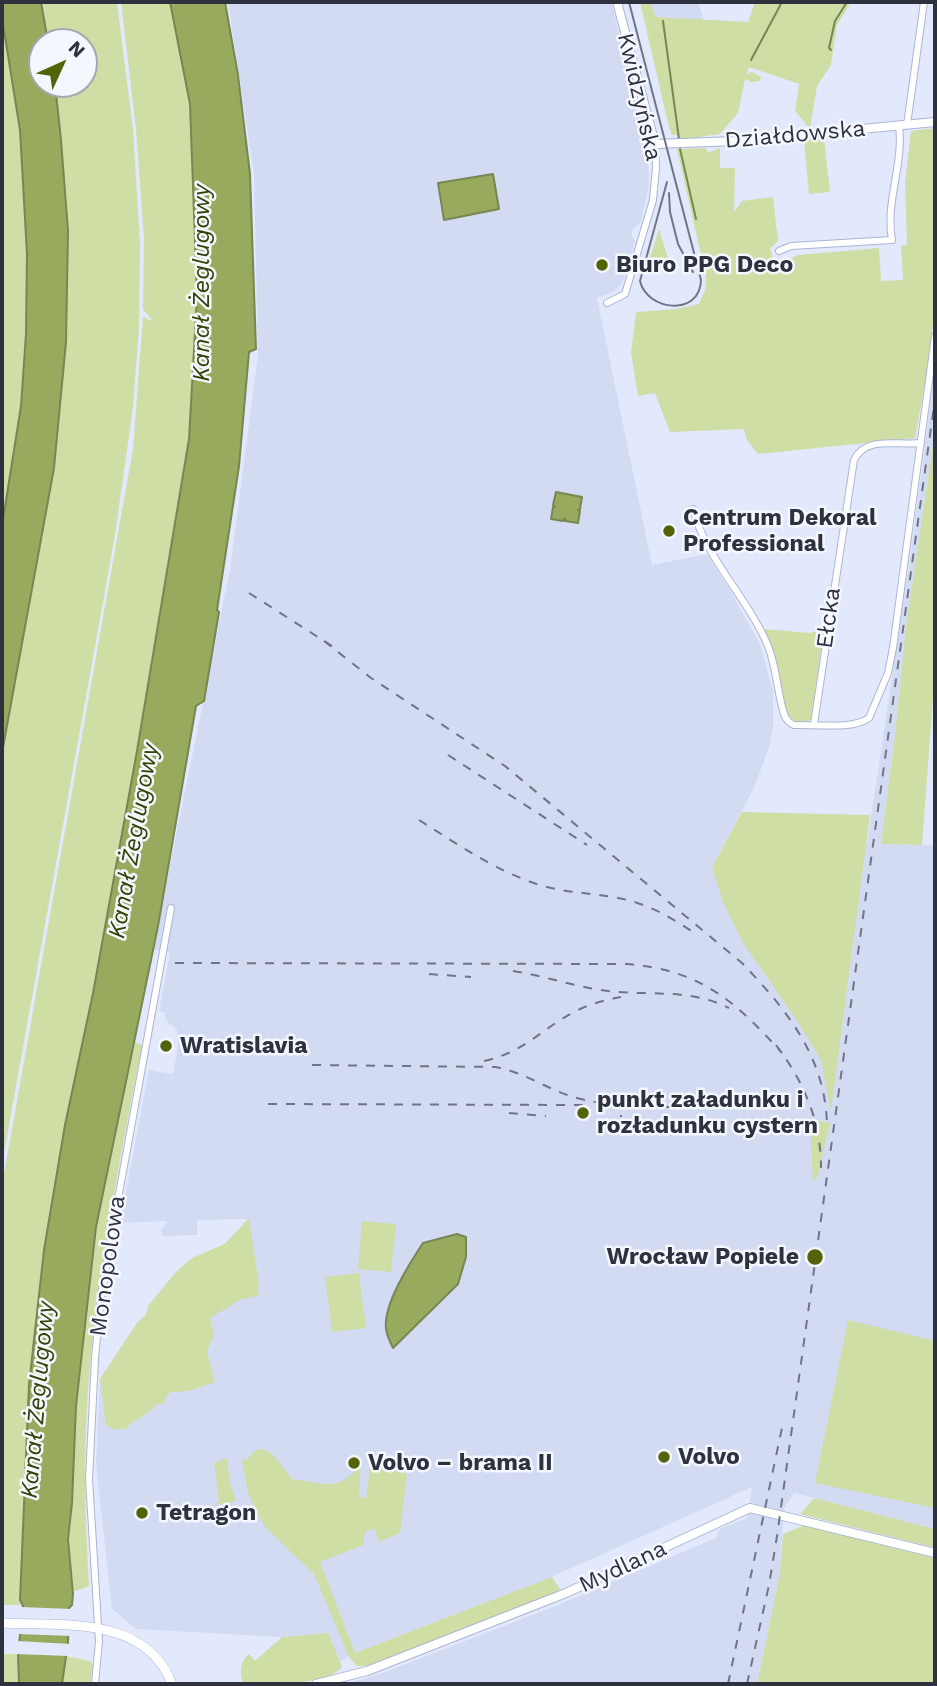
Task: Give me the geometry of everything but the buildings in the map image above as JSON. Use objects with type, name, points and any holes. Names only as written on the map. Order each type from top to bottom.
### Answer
[{"type":"main road","points":[[2,1623],[98,1628],[129,1636],[146,1647],[161,1664],[172,1684]]},
{"type":"street","name":"Kwidzyńska","points":[[607,303],[625,294],[655,190],[655,144],[617,2]]},
{"type":"street","points":[[779,251],[792,246],[892,240],[891,215],[903,125],[924,2]]},
{"type":"street","name":"Działdowska","points":[[655,144],[736,141],[935,122]]},
{"type":"street","points":[[693,509],[700,529],[747,605],[768,646],[784,715],[791,724],[863,723],[869,718],[888,673],[893,648],[935,337]]},
{"type":"street","name":"Ełcka","points":[[814,724],[854,460],[861,450],[873,444],[921,443]]},
{"type":"street","name":"Monopolowa","points":[[95,1684],[99,1652],[89,1479],[95,1358],[101,1297],[171,908]]},
{"type":"street","name":"Mydlana","points":[[316,1684],[360,1674],[566,1593],[750,1508],[935,1553]]},
{"type":"shaded area","points":[[41,2],[117,2],[133,130],[140,244],[139,326],[133,407],[115,535],[2,1164],[2,753],[54,468],[66,342],[68,231],[56,98],[98,98],[98,28],[46,28]]},
{"type":"shaded area","points":[[121,2],[170,2],[190,104],[197,296],[189,439],[137,751],[44,1251],[29,1385],[20,1605],[2,1605],[2,1185],[133,449],[143,318],[152,320],[143,309],[144,238],[136,129]]},
{"type":"shaded area","points":[[228,2],[611,2],[647,139],[649,184],[641,222],[632,230],[635,241],[623,281],[615,291],[597,298],[652,565],[707,554],[760,644],[773,691],[773,728],[769,747],[754,788],[712,867],[867,844],[935,371],[935,431],[906,626],[881,844],[935,845],[935,1529],[794,1493],[784,1509],[779,1578],[757,1684],[346,1684],[385,1672],[558,1605],[716,1538],[720,1529],[747,1518],[752,1487],[547,1579],[355,1653],[339,1662],[328,1633],[282,1637],[136,1629],[112,1609],[96,1464],[100,1379],[137,1323],[146,1315],[148,1306],[176,1272],[192,1258],[225,1244],[248,1219],[197,1220],[197,1235],[164,1236],[161,1231],[168,1221],[120,1223],[149,1070],[173,1074],[178,1046],[177,1030],[169,1024],[165,1013],[159,1011],[170,953],[153,949],[230,570],[258,355],[254,173]]},
{"type":"shaded area","points":[[640,2],[650,2],[656,17],[748,22],[755,2],[851,2],[837,25],[831,65],[817,86],[810,129],[795,111],[799,84],[749,67],[747,74],[752,72],[761,77],[760,81],[745,79],[738,113],[720,134],[678,140],[677,135],[672,135],[668,123]]},
{"type":"shaded area","points":[[650,2],[698,2],[704,20],[656,17]]},
{"type":"shaded area","points":[[2,18],[18,114],[28,260],[21,405],[2,526]]},
{"type":"shaded area","points":[[935,128],[935,308],[915,438],[758,454],[747,440],[744,429],[670,432],[655,393],[638,396],[631,353],[636,312],[677,309],[699,304],[705,290],[706,277],[677,149],[706,148],[708,153],[720,148],[720,168],[735,168],[734,212],[742,201],[773,197],[778,241],[770,249],[779,265],[798,255],[879,248],[881,281],[903,280],[901,246],[907,245],[905,183],[911,131]]},
{"type":"shaded area","points":[[824,139],[830,192],[809,194],[804,140]]},
{"type":"shaded area","points":[[659,229],[670,265],[667,268],[642,271],[652,252]]},
{"type":"shaded area","points":[[935,431],[935,671],[922,845],[881,844],[906,626]]},
{"type":"shaded area","points":[[824,628],[811,720],[798,723],[787,713],[773,652],[763,629],[810,633]]},
{"type":"shaded area","points":[[742,812],[870,815],[831,1110],[821,1060],[743,943],[723,902],[712,867]]},
{"type":"shaded area","points":[[134,1042],[142,1045],[104,1252],[89,1378],[85,1482],[89,1586],[72,1592],[68,1539],[76,1406],[96,1227]]},
{"type":"shaded area","points":[[810,1119],[830,1123],[818,1175],[813,1183]]},
{"type":"shaded area","points":[[249,1218],[259,1284],[257,1290],[260,1295],[240,1300],[210,1318],[214,1335],[207,1351],[215,1382],[189,1391],[171,1392],[164,1404],[157,1404],[125,1429],[112,1429],[106,1425],[100,1379],[137,1323],[146,1315],[148,1306],[176,1272],[192,1258],[225,1244]]},
{"type":"shaded area","points":[[362,1221],[396,1224],[391,1272],[358,1269]]},
{"type":"shaded area","points":[[359,1273],[366,1328],[332,1332],[325,1277]]},
{"type":"shaded area","points":[[848,1320],[935,1341],[935,1508],[815,1483]]},
{"type":"shaded area","points":[[264,1449],[274,1456],[292,1479],[338,1483],[361,1464],[359,1497],[366,1498],[370,1465],[392,1463],[404,1466],[403,1473],[407,1474],[400,1533],[379,1542],[375,1529],[365,1531],[363,1545],[320,1562],[355,1653],[552,1577],[560,1589],[552,1595],[366,1666],[357,1666],[349,1657],[314,1574],[268,1530],[248,1493],[242,1460],[247,1460],[255,1450]]},
{"type":"shaded area","points":[[227,1458],[230,1484],[236,1501],[215,1505],[219,1502],[214,1463]]},
{"type":"shaded area","points":[[814,1498],[935,1529],[935,1548],[800,1514]]},
{"type":"shaded area","points":[[805,1525],[935,1558],[935,1684],[757,1684],[779,1578],[783,1534]]},
{"type":"shaded area","points":[[328,1633],[342,1667],[334,1673],[296,1683],[243,1684],[241,1668],[249,1654],[255,1661],[282,1637]]},
{"type":"shaded area","points":[[2,1654],[18,1654],[19,1684],[2,1684]]},
{"type":"shaded area","points":[[66,1656],[90,1661],[93,1666],[90,1684],[62,1684]]},
{"type":"water","points":[[2,2],[41,2],[46,28],[28,28],[28,98],[56,98],[68,231],[66,342],[54,468],[2,753],[2,526],[21,406],[26,334],[27,254],[20,130],[2,18]]},
{"type":"water","name":"Kanał Żeglugowy","points":[[170,2],[225,2],[238,75],[250,174],[256,349],[249,352],[239,466],[204,701],[196,706],[158,926],[96,1227],[76,1406],[68,1539],[73,1594],[69,1608],[68,1643],[62,1684],[19,1684],[29,1385],[44,1250],[65,1125],[93,993],[137,751],[189,439],[197,296],[190,104]]},
{"type":"water","points":[[493,174],[499,209],[444,220],[438,183]]},
{"type":"water","points":[[556,492],[582,497],[578,523],[565,521],[565,518],[563,521],[551,519]]},
{"type":"water","points":[[457,1234],[466,1237],[466,1257],[458,1284],[393,1348],[386,1319],[393,1296],[405,1272],[423,1243]]},
{"type":"pier","points":[[20,1607],[72,1609],[71,1636],[18,1634]]},
{"type":"pier","points":[[17,1641],[71,1644],[69,1656],[15,1654]]},
{"type":"waterway","points":[[751,60],[782,2]]},
{"type":"waterway","points":[[831,50],[829,48],[835,21],[847,2]]},
{"type":"waterway","points":[[663,21],[679,139]]},
{"type":"waterway","points":[[680,149],[696,219]]},
{"type":"tram line","points":[[629,2],[701,280],[698,292],[692,300],[673,306],[652,299],[640,281],[667,182]]},
{"type":"tram line","points":[[669,193],[670,212],[678,244],[693,272]]},
{"type":"railway","points":[[747,1684],[777,1536],[935,399]]},
{"type":"railway","points":[[249,593],[332,646]]},
{"type":"railway","points":[[324,641],[371,678],[505,766],[742,963],[788,1017],[812,1057],[820,1078],[827,1126]]},
{"type":"railway","points":[[448,755],[587,845]]},
{"type":"railway","points":[[419,820],[479,857],[526,880],[571,892],[609,896],[639,903],[696,934]]},
{"type":"railway","points":[[175,963],[627,964],[653,967],[676,973],[715,991],[748,1018],[782,1053]]},
{"type":"railway","points":[[513,971],[608,991],[684,995],[729,1008]]},
{"type":"railway","points":[[429,974],[471,977]]},
{"type":"railway","points":[[484,1061],[511,1052],[580,1009],[621,997]]},
{"type":"railway","points":[[776,1045],[795,1073],[809,1103],[818,1134],[821,1168]]},
{"type":"railway","points":[[312,1065],[495,1067],[517,1073],[570,1096],[599,1103],[653,1107],[727,1106]]},
{"type":"railway","points":[[268,1104],[583,1105]]},
{"type":"railway","points":[[509,1113],[546,1116]]},
{"type":"railway","points":[[728,1684],[783,1423]]},
{"type":"place","name":"Biuro PPG Deco","points":[[602,265]]},
{"type":"place","name":"Centrum Dekoral Professional","points":[[669,531]]},
{"type":"place","name":"Wratislavia","points":[[166,1046]]},
{"type":"place","name":"punkt załadunku i rozładunku cystern","points":[[583,1113]]},
{"type":"place","name":"Wrocław Popiele","points":[[815,1257]]},
{"type":"place","name":"Volvo","points":[[664,1457]]},
{"type":"place","name":"Volvo – brama II","points":[[354,1463]]},
{"type":"place","name":"Tetragon","points":[[142,1513]]}]
